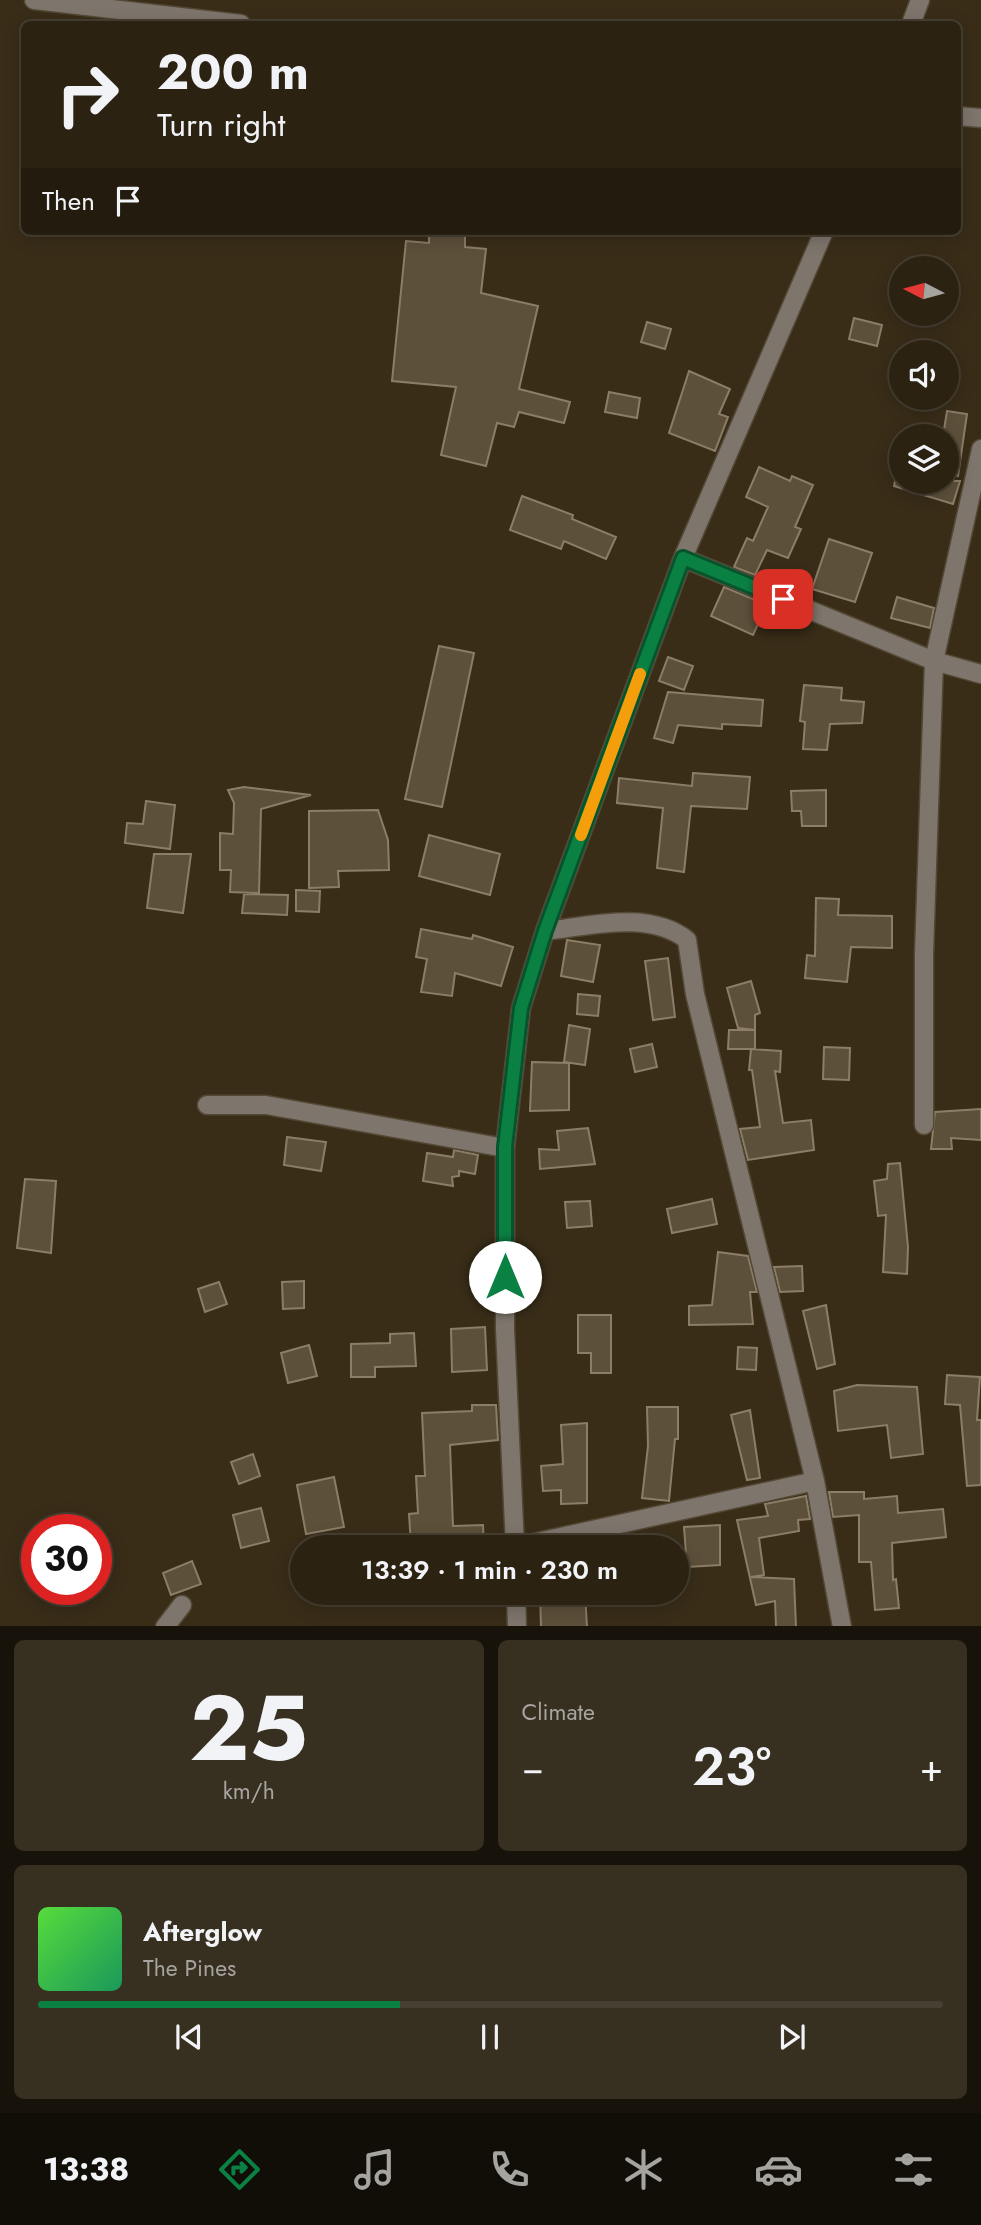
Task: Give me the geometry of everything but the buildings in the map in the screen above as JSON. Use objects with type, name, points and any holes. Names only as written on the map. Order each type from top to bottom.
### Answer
[{"type":"street","points":[[34,0],[215,21]]},
{"type":"street","points":[[912,21],[920,0]]},
{"type":"street","points":[[961,116],[981,118]]},
{"type":"street","points":[[514,1535],[505,1329],[505,1147],[521,1008],[545,931],[683,558],[822,235]]},
{"type":"street","points":[[924,1125],[924,954],[931,827],[934,661],[981,449]]},
{"type":"street","points":[[683,558],[934,661],[981,674]]},
{"type":"street","points":[[545,931],[616,923],[648,923],[672,928],[687,940],[695,994],[815,1481],[842,1626]]},
{"type":"street","points":[[207,1105],[265,1105],[505,1147]]},
{"type":"street","points":[[570,1535],[815,1481]]},
{"type":"street","points":[[165,1626],[182,1605]]},
{"type":"street","points":[[516,1605],[517,1626]]},
{"type":"slow traffic","points":[[581,835],[640,674]]},
{"type":"route","points":[[505,1277],[505,1147],[521,1008],[545,931],[683,558],[783,599]]}]
